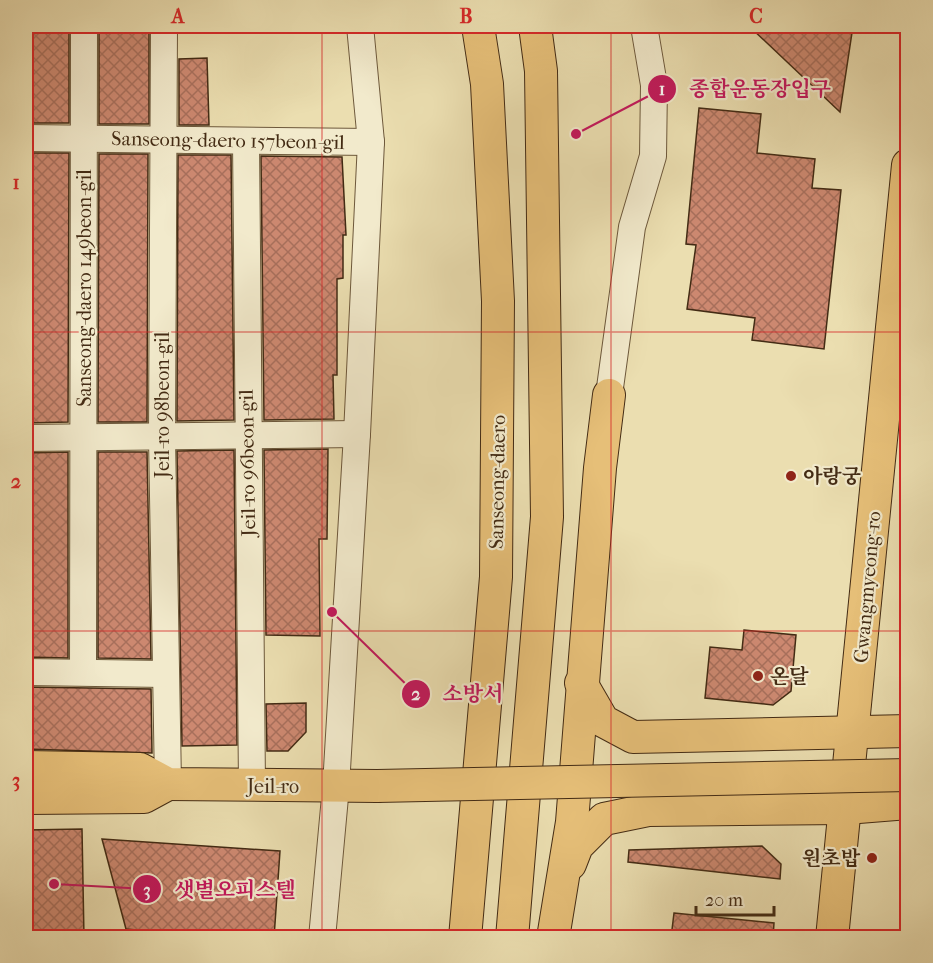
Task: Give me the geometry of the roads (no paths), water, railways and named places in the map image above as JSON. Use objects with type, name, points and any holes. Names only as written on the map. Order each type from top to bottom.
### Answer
[{"type":"main road","name":"Sanseong-daero","points":[[465,938],[496,577],[498,301],[487,84],[478,26]]},
{"type":"main road","points":[[512,938],[547,517],[541,71],[535,26]]},
{"type":"main road","name":"Gwangmyeong-ro","points":[[832,938],[901,301],[908,165]]},
{"type":"main road","points":[[553,938],[572,822],[581,683],[600,468],[609,395]]},
{"type":"main road","points":[[581,683],[603,721],[633,737],[908,731]]},
{"type":"main road","name":"Jeil-ro","points":[[26,767],[140,769],[168,784],[252,786],[377,786],[908,775]]},
{"type":"main road","name":"Jeil-ro","points":[[26,798],[144,797],[168,784]]},
{"type":"main road","points":[[563,883],[577,846],[604,819],[648,810],[846,808],[908,803]]},
{"type":"street","name":"Sanseong-daero 157beon-gil","points":[[84,26],[85,138]]},
{"type":"street","name":"Jeil-ro 98beon-gil","points":[[164,26],[162,438],[168,784]]},
{"type":"street","points":[[322,938],[336,786],[357,434],[371,142],[360,26]]},
{"type":"street","points":[[609,395],[632,227],[653,156],[654,86],[644,26]]},
{"type":"street","name":"Sanseong-daero 157beon-gil","points":[[26,138],[371,142]]},
{"type":"street","name":"Sanseong-daero 149beon-gil","points":[[83,672],[85,138]]},
{"type":"street","name":"Jeil-ro 96beon-gil","points":[[246,141],[252,786]]},
{"type":"street","points":[[26,438],[357,434]]},
{"type":"street","points":[[26,672],[165,674]]},
{"type":"place","name":"종합운동장입구","points":[[576,134]]},
{"type":"place","name":"아랑궁","points":[[791,476]]},
{"type":"place","name":"소방서","points":[[332,612]]},
{"type":"place","name":"온달","points":[[758,676]]},
{"type":"place","name":"원초밥","points":[[872,858]]},
{"type":"place","name":"샛별오피스텔","points":[[54,884]]}]
